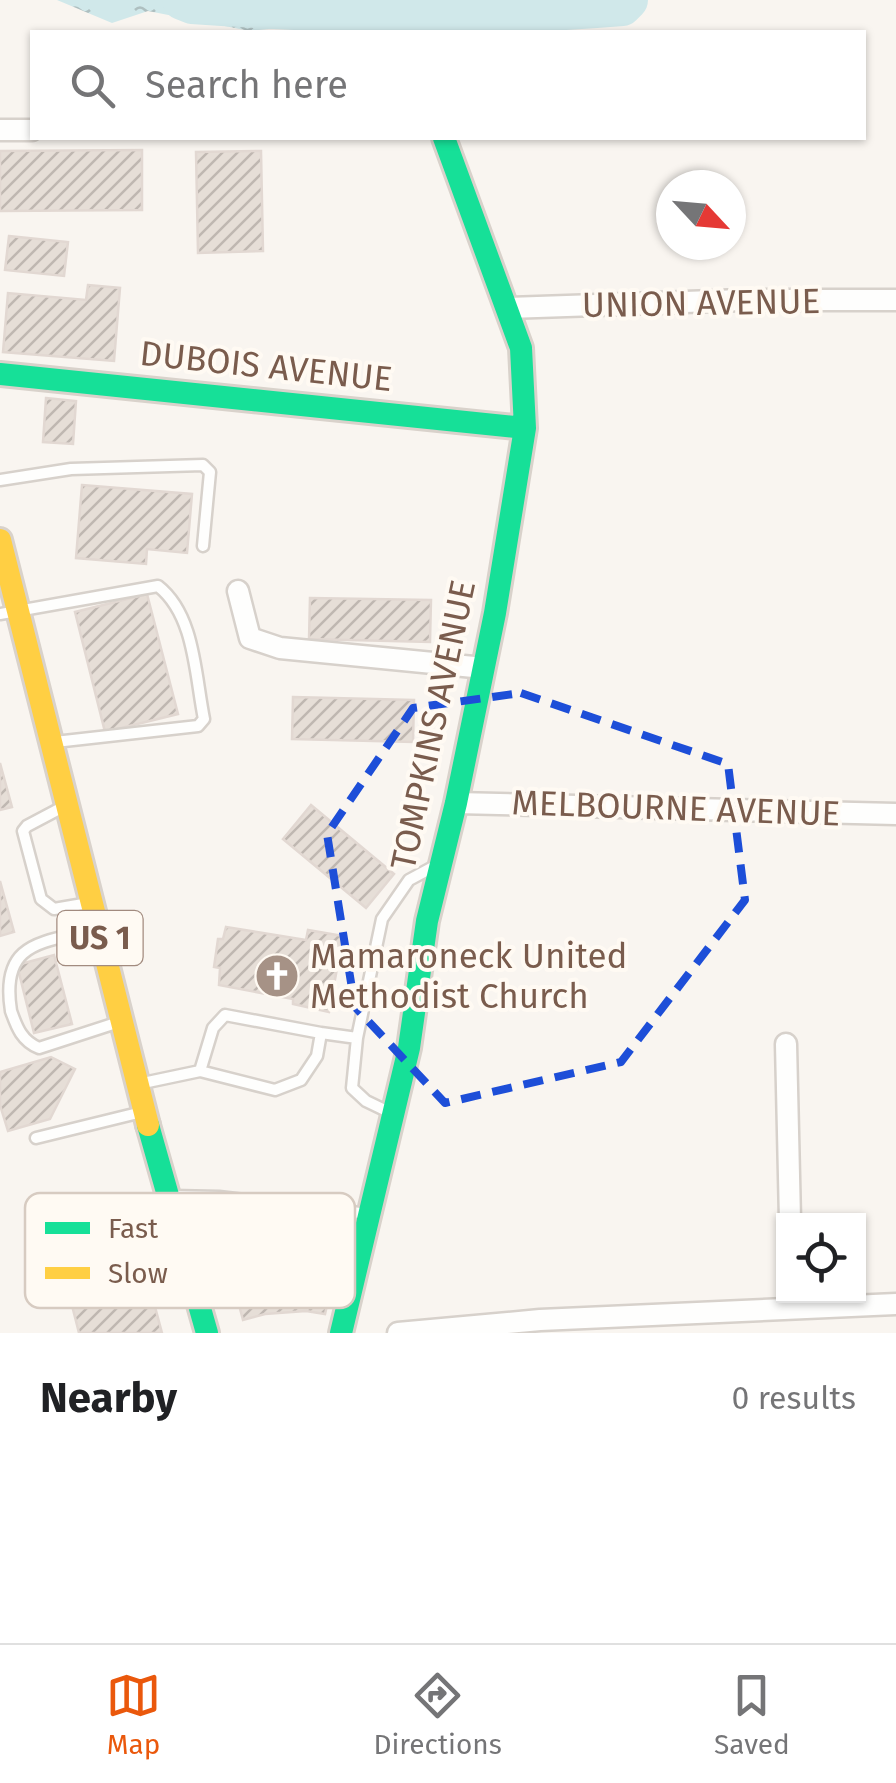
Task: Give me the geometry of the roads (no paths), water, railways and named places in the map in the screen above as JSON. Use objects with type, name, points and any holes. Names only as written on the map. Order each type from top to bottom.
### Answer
[{"type":"street","points":[[0,130],[30,130]]},
{"type":"street","name":"TOMPKINS AVENUE","points":[[355,1276],[409,1048],[427,922],[484,668],[526,428],[522,348],[452,140]]},
{"type":"street","name":"UNION AVENUE","points":[[506,308],[743,300],[896,300]]},
{"type":"street","name":"DUBOIS AVENUE","points":[[0,374],[526,428]]},
{"type":"street","name":"US 1","points":[[0,540],[8,612],[51,742],[166,1193]]},
{"type":"street","points":[[238,591],[250,638],[280,648],[484,668]]},
{"type":"street","name":"MELBOURNE AVENUE","points":[[456,803],[896,814]]},
{"type":"street","points":[[786,1044],[790,1213]]},
{"type":"street","points":[[398,1333],[778,1303]]},
{"type":"street","points":[[844,1303],[896,1304]]},
{"type":"street","name":"US 1","points":[[201,1308],[208,1333]]},
{"type":"street","name":"TOMPKINS AVENUE","points":[[341,1333],[347,1308]]},
{"type":"lane","points":[[0,480],[71,469],[204,465],[210,472],[202,546]]},
{"type":"lane","points":[[8,612],[158,586],[171,596],[183,614],[204,719],[198,726],[51,742]]},
{"type":"lane","points":[[67,806],[24,831],[40,899],[54,909],[92,903]]},
{"type":"lane","points":[[394,1114],[366,1102],[352,1088],[357,1038],[382,919],[409,880],[442,862]]},
{"type":"lane","points":[[98,929],[23,948],[10,956],[2,969],[2,990],[20,1034],[39,1048],[121,1021]]},
{"type":"lane","points":[[200,1071],[212,1028],[225,1015],[357,1038]]},
{"type":"lane","points":[[137,1085],[200,1071],[275,1090],[302,1080],[317,1056],[322,1033]]},
{"type":"lane","points":[[36,1138],[144,1111]]},
{"type":"lane","points":[[355,1212],[370,1214]]},
{"type":"water","points":[[57,0],[307,0],[318,3],[328,23],[245,30],[148,11],[112,23]]},
{"type":"waterway","points":[[182,0],[192,4],[407,13],[568,10],[622,6],[628,0]]},
{"type":"place","name":"Mamaroneck United Methodist Church","points":[[277,976]]}]
